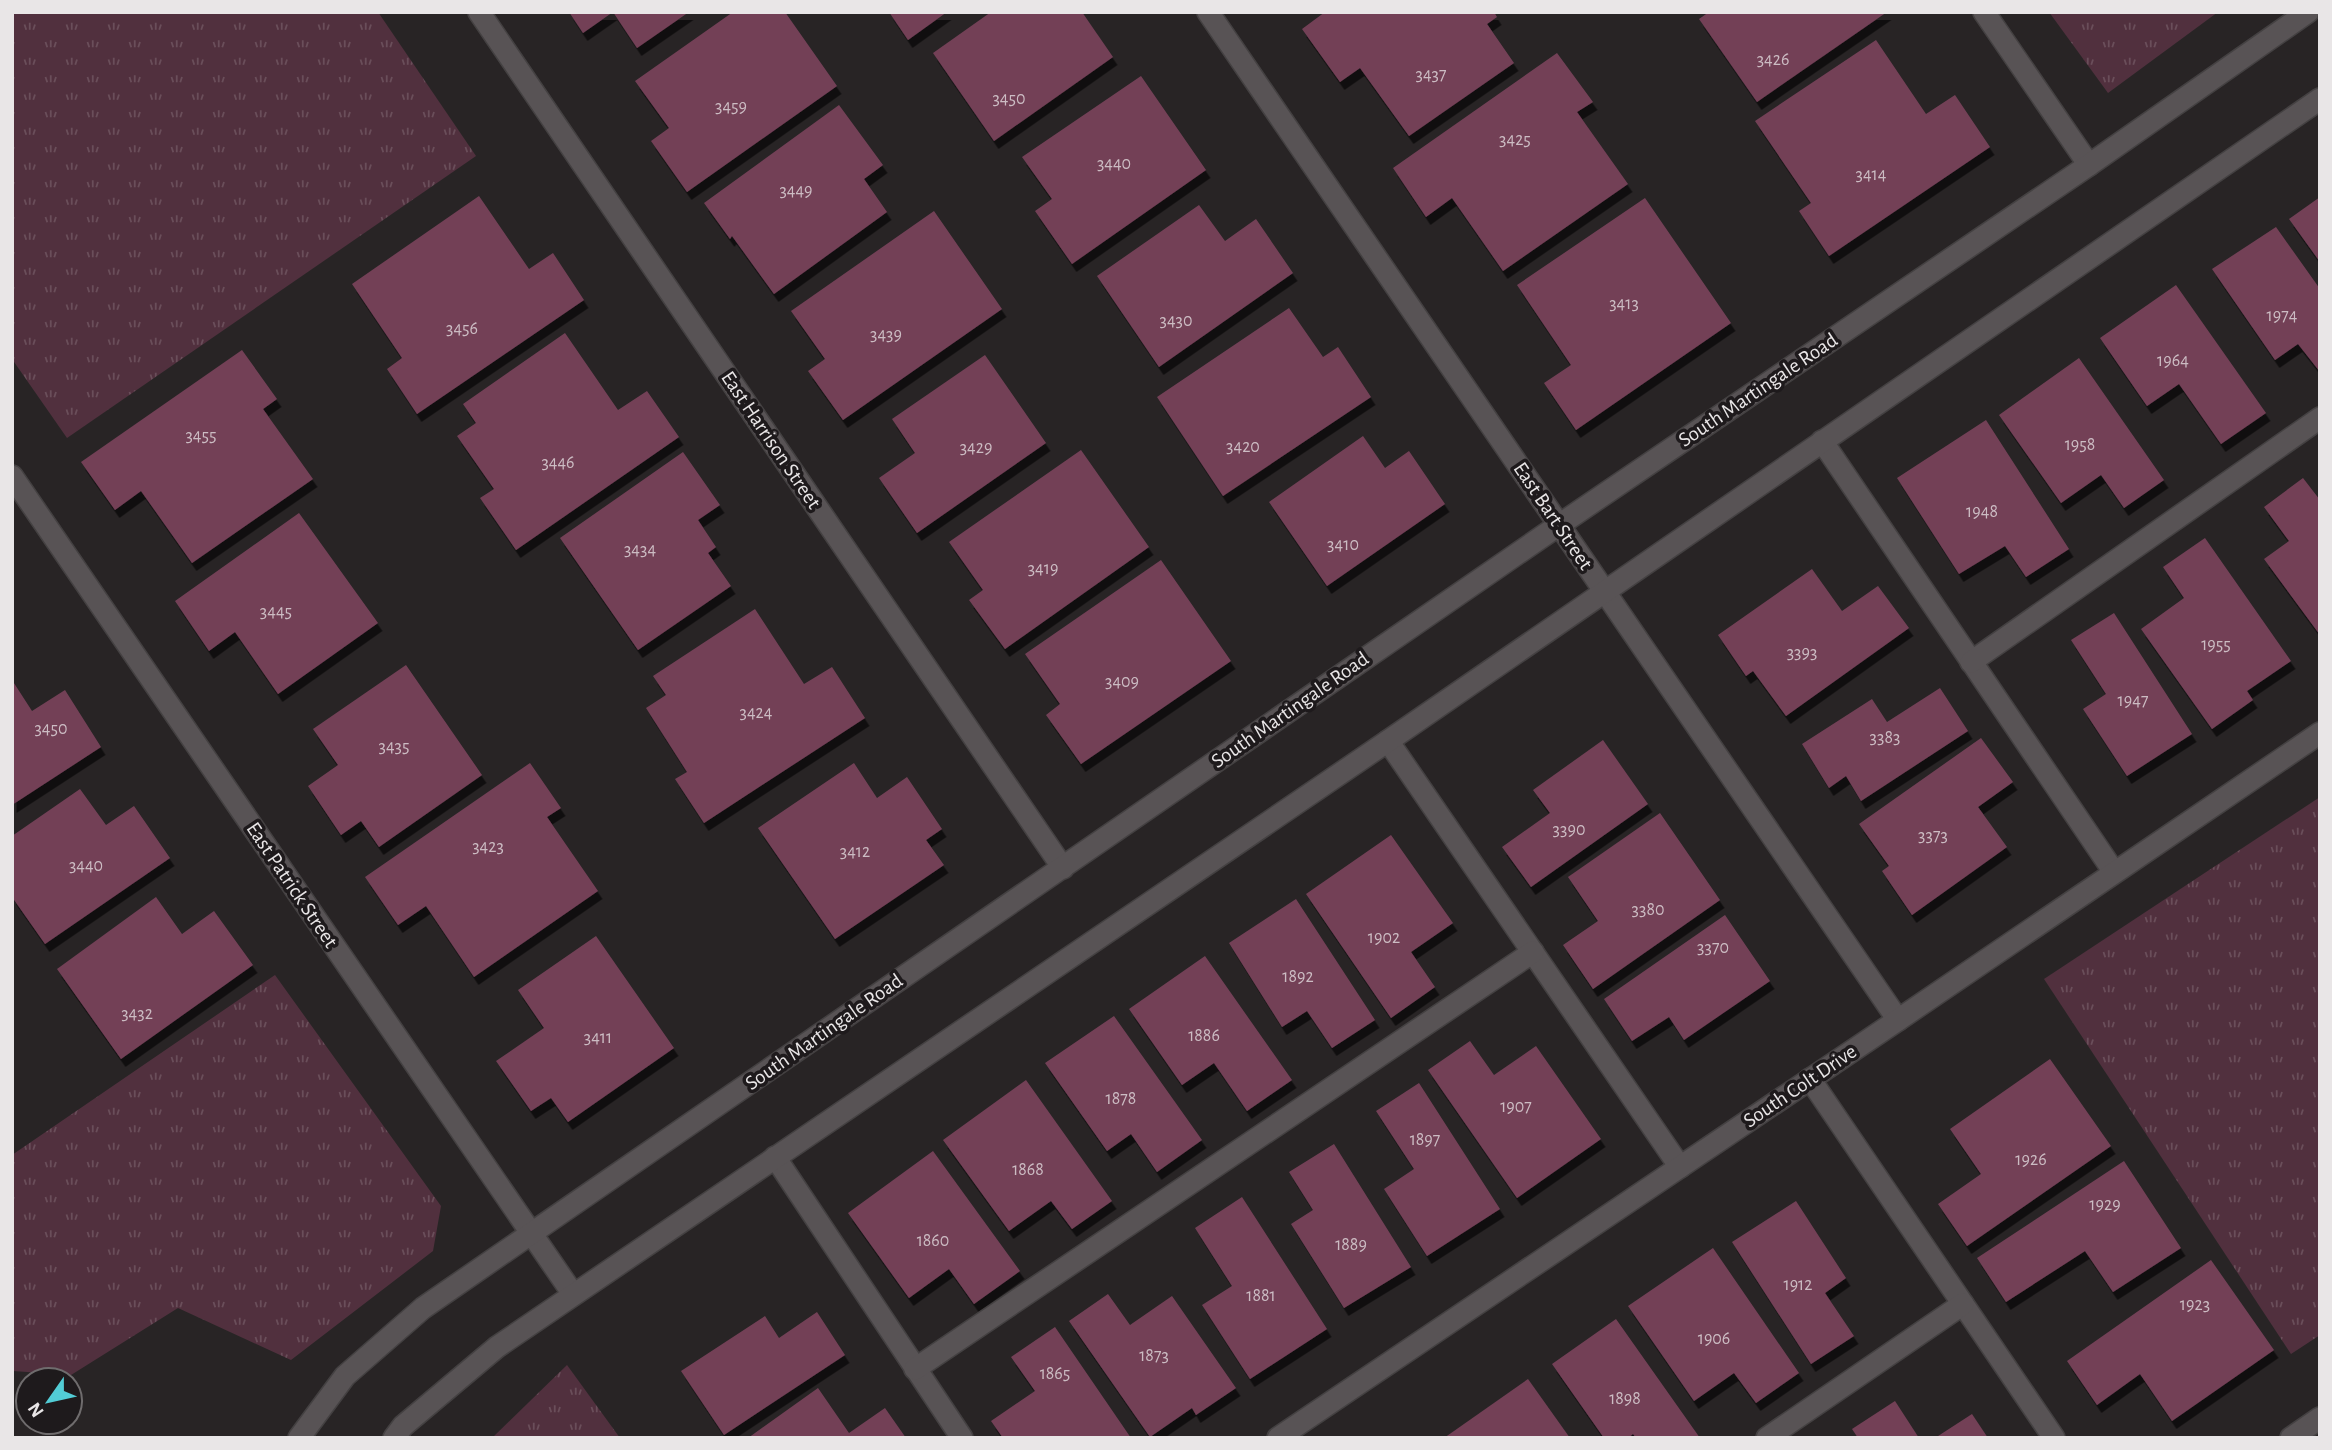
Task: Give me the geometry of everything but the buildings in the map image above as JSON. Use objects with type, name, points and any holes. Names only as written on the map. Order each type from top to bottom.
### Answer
[{"type":"street","name":"East Harrison Street","points":[[479,12],[1063,867]]},
{"type":"street","name":"East Bart Street","points":[[1208,12],[1898,1020]]},
{"type":"street","points":[[1984,12],[2088,165]]},
{"type":"street","name":"South Martingale Road","points":[[299,1438],[345,1376],[423,1308],[2308,12]]},
{"type":"street","points":[[394,1438],[403,1426],[496,1347],[1388,741],[2320,99]]},
{"type":"street","points":[[1971,662],[2320,418]]},
{"type":"street","points":[[1822,441],[2114,872]]},
{"type":"street","name":"East Patrick Street","points":[[12,477],[573,1294]]},
{"type":"street","name":"South Colt Drive","points":[[1278,1438],[2320,733]]},
{"type":"street","points":[[1388,741],[1680,1167]]},
{"type":"street","points":[[915,1369],[1533,952]]},
{"type":"street","points":[[1810,1079],[2054,1438]]},
{"type":"street","points":[[775,1157],[962,1438]]},
{"type":"street","points":[[1767,1438],[1964,1304]]},
{"type":"street","points":[[2291,1438],[2320,1418]]},
{"type":"green space","points":[[12,12],[378,12],[476,156],[67,438],[12,359]]},
{"type":"green space","points":[[2049,12],[2218,12],[2108,93]]},
{"type":"green space","points":[[2320,797],[2320,1335],[2291,1354],[2044,979]]},
{"type":"green space","points":[[275,975],[441,1206],[433,1251],[291,1360],[178,1308],[84,1367],[14,1366],[12,1373],[12,1155]]},
{"type":"green space","points":[[567,1365],[620,1438],[492,1438]]}]
